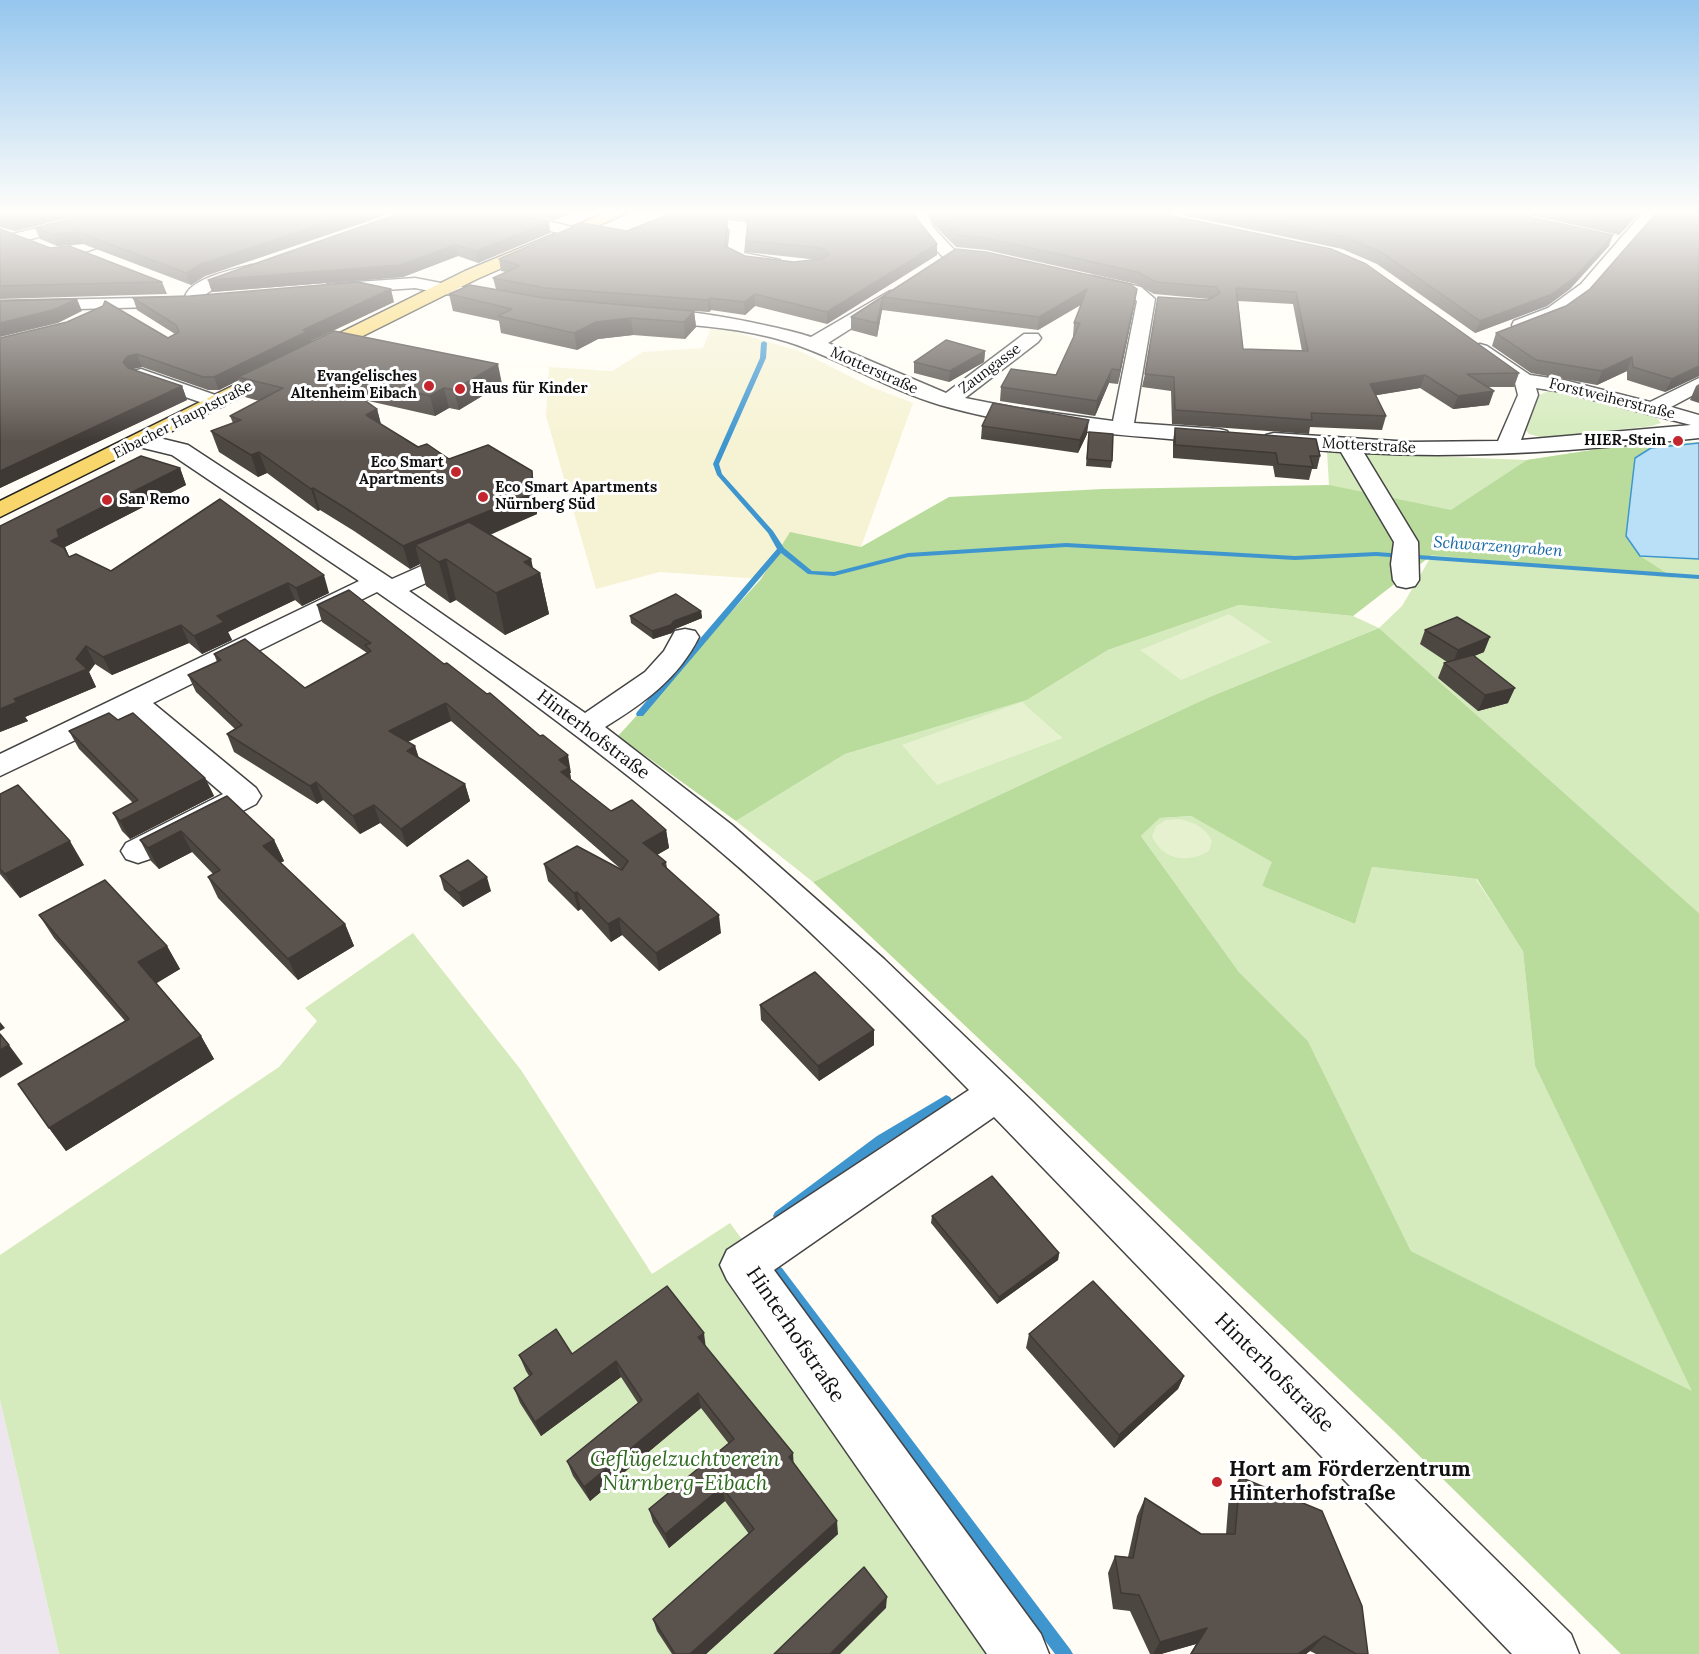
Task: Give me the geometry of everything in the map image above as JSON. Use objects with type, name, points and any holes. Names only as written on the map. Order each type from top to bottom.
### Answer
[{"type":"main road","name":"Eibacher Hauptstraße","points":[[0,510],[143,441],[446,288]]},
{"type":"street","points":[[169,287],[194,297]]},
{"type":"street","points":[[194,297],[206,287]]},
{"type":"street","points":[[311,291],[357,287]]},
{"type":"street","points":[[440,287],[523,304]]},
{"type":"street","points":[[814,344],[903,287]]},
{"type":"street","points":[[1118,287],[1135,291],[1155,302],[1122,429]]},
{"type":"street","name":"Forstweiherstraße","points":[[1588,287],[1564,306],[1496,335],[1466,341],[1524,380],[1564,386],[1699,421]]},
{"type":"street","points":[[0,306],[109,305],[194,297],[217,299]]},
{"type":"street","points":[[77,323],[109,305]]},
{"type":"street","points":[[109,305],[142,324]]},
{"type":"street","name":"Motterstraße","points":[[623,314],[707,320],[763,330],[814,344],[898,385],[949,401],[1079,424],[1122,429],[1349,446],[1507,447],[1577,444],[1699,431]]},
{"type":"street","name":"Zaungasse","points":[[949,401],[1031,338]]},
{"type":"street","points":[[141,375],[218,402]]},
{"type":"street","name":"Forstweiherstraße","points":[[1507,447],[1528,395],[1524,380]]},
{"type":"street","points":[[1653,409],[1699,384]]},
{"type":"street","name":"Hinterhofstraße","points":[[143,441],[180,450],[386,585],[585,726],[717,831],[791,895],[997,1093],[1551,1654]]},
{"type":"street","points":[[1349,446],[1406,542],[1405,565]]},
{"type":"street","points":[[0,766],[133,700],[386,585],[463,557],[487,551]]},
{"type":"street","points":[[585,726],[647,686],[673,656],[685,637]]},
{"type":"street","points":[[133,700],[245,796],[138,851]]},
{"type":"street","name":"Hinterhofstraße","points":[[997,1093],[743,1265],[1022,1654]]},
{"type":"shaded area","points":[[712,325],[802,352],[869,386],[913,403],[861,547],[790,533],[761,579],[660,572],[596,589],[546,416],[549,367],[612,371],[643,352],[703,348]]},
{"type":"shaded area","points":[[0,1400],[59,1654],[0,1654]]},
{"type":"green space","points":[[1561,389],[1631,405],[1655,416],[1661,423],[1652,426],[1544,438],[1529,434],[1524,428],[1535,400],[1544,393]]},
{"type":"green space","points":[[1699,442],[1699,913],[1379,628],[1402,606],[1432,555],[1329,485],[1327,452],[1527,460],[1612,447]]},
{"type":"green space","points":[[1612,447],[1651,448],[1635,458],[1640,556],[1674,578],[1432,555],[1353,616],[1239,605],[1108,650],[1027,700],[845,754],[736,821],[618,736],[761,579],[790,532],[861,547],[949,497],[1103,489],[1329,485],[1451,510],[1527,460]]},
{"type":"green space","points":[[1239,605],[1353,616],[1379,628],[1207,698],[813,882],[736,821],[845,754],[1027,700],[1108,650]],"holes":[[[1022,703],[1062,738],[937,784],[903,745]]]},
{"type":"green space","points":[[1229,614],[1271,642],[1181,680],[1140,650]]},
{"type":"green space","points":[[1379,628],[1699,913],[1699,1654],[1621,1654],[1394,1431],[813,882],[1207,698]],"holes":[[[1191,816],[1272,862],[1262,886],[1355,924],[1372,867],[1477,879],[1523,951],[1535,1066],[1692,1391],[1411,1251],[1308,1041],[1239,972],[1141,836],[1160,818]]]},
{"type":"green space","points":[[1022,702],[1062,738],[937,785],[902,745]]},
{"type":"green space","points":[[1191,816],[1273,862],[1262,886],[1355,924],[1372,867],[1476,879],[1523,950],[1535,1066],[1693,1392],[1411,1251],[1308,1041],[1239,972],[1141,836],[1160,818]]},
{"type":"green space","points":[[1180,819],[1195,824],[1206,832],[1212,841],[1209,851],[1193,858],[1176,857],[1169,855],[1156,844],[1152,836],[1156,826],[1166,820]]},
{"type":"green space","name":"Geflügelzuchtverein Nürnberg-Eibach","points":[[413,933],[521,1070],[652,1274],[730,1223],[1047,1654],[59,1654],[0,1400],[0,1255],[279,1067],[317,1021],[305,1008]]},
{"type":"water","points":[[1699,443],[1699,559],[1640,556],[1626,536],[1635,458],[1651,448]]},
{"type":"building","points":[[296,287],[391,289],[303,330],[308,331],[214,377],[203,377],[137,354],[128,356],[123,362],[128,368],[182,386],[0,471],[0,338],[67,322],[103,306],[105,301],[168,338],[179,332],[176,325],[133,298]]},
{"type":"building","points":[[465,287],[482,287],[544,298],[694,311],[684,322],[631,318],[596,322],[574,333],[498,316],[512,309],[449,294]]},
{"type":"building","points":[[541,287],[867,287],[827,312],[755,294],[744,302]]},
{"type":"building","points":[[897,287],[1137,289],[1120,370],[1112,369],[1097,401],[1001,387],[1011,369],[1056,375],[1080,323],[1074,323],[1087,289],[1039,317],[883,297],[877,323],[851,317]]},
{"type":"building","points":[[1216,287],[1399,287],[1519,373],[1467,374],[1494,391],[1458,396],[1425,375],[1370,384],[1386,416],[1311,413],[1312,420],[1175,410],[1174,377],[1145,374],[1158,297],[1208,300],[1220,293]],"holes":[[[1236,288],[1296,292],[1308,351],[1243,349]]]},
{"type":"building","points":[[1431,287],[1561,287],[1552,294],[1480,321]]},
{"type":"building","points":[[1699,287],[1699,366],[1672,379],[1633,367],[1632,357],[1602,371],[1536,360],[1496,333],[1566,306],[1590,289]]},
{"type":"building","points":[[77,299],[53,310],[0,323],[0,301]]},
{"type":"building","points":[[334,331],[498,364],[454,390],[444,388],[430,396],[324,371],[377,409],[366,415],[418,447],[427,444],[449,459],[488,445],[532,471],[533,493],[403,546],[347,509],[313,488],[311,489],[259,452],[251,455],[211,431],[241,420],[230,416],[283,388],[238,377]]},
{"type":"building","points":[[946,340],[985,351],[950,371],[914,362]]},
{"type":"building","points":[[993,403],[1089,420],[1080,440],[982,426]]},
{"type":"building","points":[[1175,428],[1316,439],[1320,456],[1310,456],[1313,467],[1278,464],[1276,453],[1175,445]]},
{"type":"building","points":[[1089,432],[1113,434],[1112,461],[1087,459]]},
{"type":"building","points":[[141,456],[180,468],[57,530],[59,537],[51,541],[64,548],[69,557],[76,554],[111,571],[220,499],[324,575],[296,588],[288,583],[217,616],[224,622],[194,636],[181,625],[103,657],[86,646],[76,659],[87,669],[14,699],[17,702],[0,709],[0,526]]},
{"type":"building","points":[[469,522],[531,559],[524,562],[540,573],[496,593],[446,559],[439,562],[415,545]]},
{"type":"building","points":[[349,590],[444,664],[447,663],[487,694],[490,693],[540,736],[543,735],[568,755],[559,760],[569,768],[561,772],[611,811],[632,800],[666,830],[643,843],[666,862],[662,864],[719,915],[656,953],[619,918],[608,924],[577,892],[574,893],[544,864],[577,846],[622,870],[628,861],[446,703],[389,731],[415,746],[407,751],[465,784],[401,829],[374,805],[353,816],[316,782],[310,786],[227,734],[242,725],[188,675],[221,660],[214,654],[245,639],[305,688],[371,651],[365,645],[371,643],[317,605]]},
{"type":"building","points":[[676,594],[701,611],[652,631],[630,616]]},
{"type":"building","points":[[1457,617],[1490,637],[1458,650],[1425,630]]},
{"type":"building","points":[[1473,655],[1515,688],[1485,695],[1444,663]]},
{"type":"building","points":[[109,713],[118,720],[133,713],[205,778],[120,821],[113,813],[138,800],[69,731]]},
{"type":"building","points":[[18,785],[70,841],[5,874],[0,869],[0,794]]},
{"type":"building","points":[[227,796],[274,840],[263,846],[345,924],[288,959],[208,877],[220,870],[181,831],[148,848],[140,840]]},
{"type":"building","points":[[468,860],[487,877],[459,893],[440,876]]},
{"type":"building","points":[[105,880],[167,946],[138,962],[201,1036],[49,1128],[18,1084],[129,1019],[39,915]]},
{"type":"building","points":[[815,972],[874,1030],[818,1066],[760,1005]]},
{"type":"building","points":[[0,1034],[9,1045],[0,1050]]},
{"type":"building","points":[[992,1176],[1059,1253],[999,1297],[932,1216]]},
{"type":"building","points":[[1093,1281],[1184,1376],[1119,1435],[1029,1334]]},
{"type":"building","points":[[667,1286],[704,1333],[698,1337],[793,1453],[789,1457],[837,1521],[690,1654],[675,1654],[653,1619],[754,1529],[722,1487],[665,1534],[649,1509],[734,1439],[698,1393],[584,1487],[567,1461],[642,1400],[616,1361],[535,1422],[514,1388],[532,1374],[519,1355],[556,1329],[572,1354]]},
{"type":"building","points":[[1240,1477],[1322,1511],[1362,1606],[1368,1654],[1356,1654],[1324,1636],[1298,1654],[1191,1654],[1207,1628],[1160,1642],[1139,1595],[1121,1593],[1115,1556],[1133,1558],[1145,1498],[1201,1534],[1235,1534]]},
{"type":"building","points":[[864,1567],[887,1597],[830,1654],[774,1654]]},
{"type":"waterway","points":[[764,343],[763,358],[716,464],[719,474],[771,532],[781,549]]},
{"type":"waterway","name":"Schwarzengraben","points":[[781,549],[810,573],[834,574],[908,555],[1066,545],[1295,558],[1376,554],[1699,577]]},
{"type":"waterway","points":[[640,714],[781,549]]},
{"type":"waterway","points":[[779,1216],[881,1140],[946,1100]]},
{"type":"waterway","points":[[778,1272],[1065,1654]]},
{"type":"place","name":"Evangelisches Altenheim Eibach","points":[[429,386]]},
{"type":"place","name":"Haus für Kinder","points":[[460,389]]},
{"type":"place","name":"HIER-Stein","points":[[1678,441]]},
{"type":"place","name":"Eco Smart Apartments","points":[[456,472]]},
{"type":"place","name":"Eco Smart Apartments Nürnberg Süd","points":[[483,497]]},
{"type":"place","name":"San Remo","points":[[107,500]]},
{"type":"place","name":"Hort am Förderzentrum Hinterhofstraße","points":[[1217,1482]]}]
